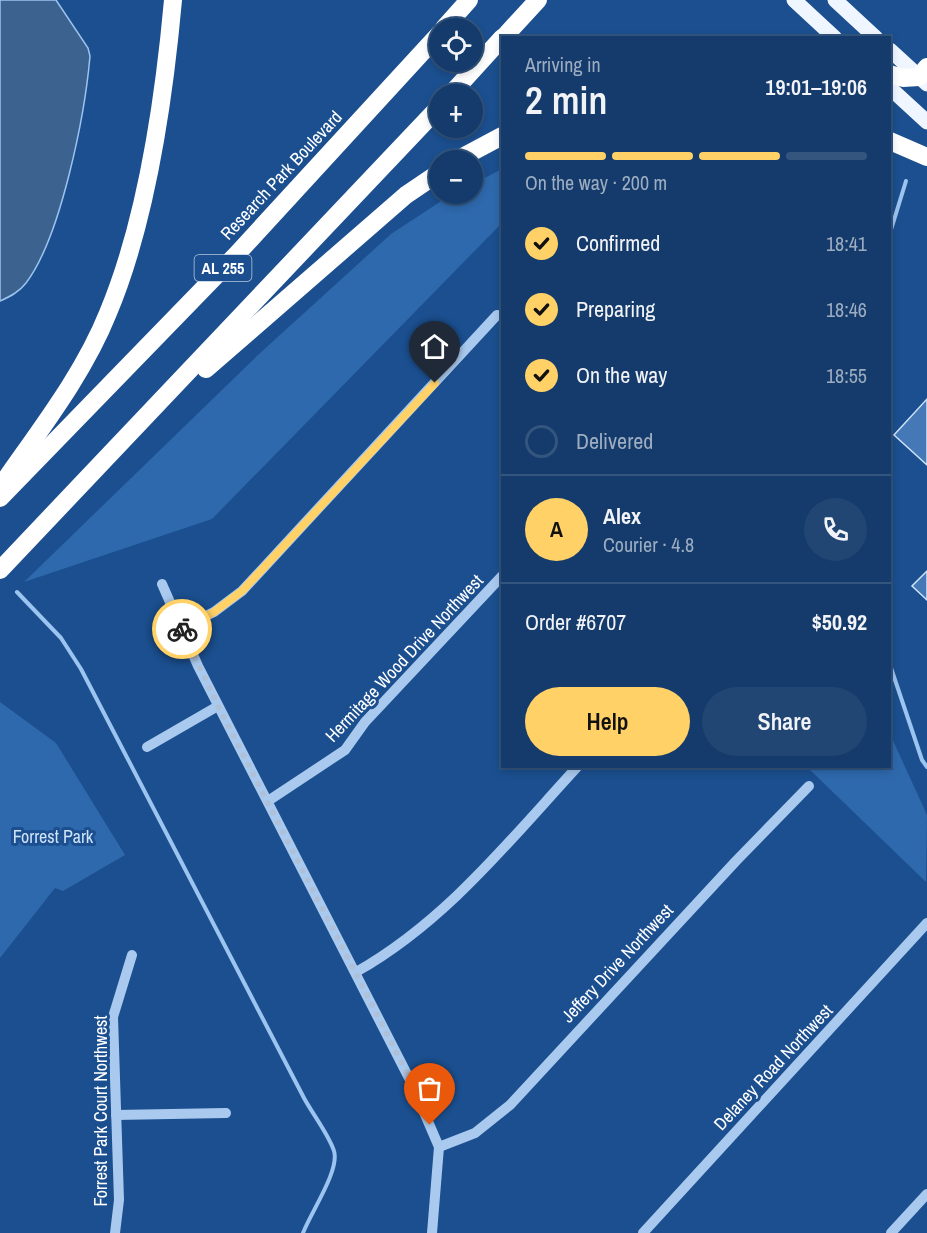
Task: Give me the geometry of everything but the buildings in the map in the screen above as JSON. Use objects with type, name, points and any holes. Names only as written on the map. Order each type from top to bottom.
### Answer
[{"type":"highway","points":[[0,488],[67,390],[108,313],[143,207],[173,0]]},
{"type":"highway","points":[[453,18],[470,0]]},
{"type":"highway","points":[[505,36],[538,0]]},
{"type":"highway","points":[[459,84],[501,40]]},
{"type":"highway","name":"Research Park Boulevard","points":[[0,498],[236,255],[429,45]]},
{"type":"highway","points":[[891,74],[903,78],[924,76]]},
{"type":"highway","name":"AL 255","points":[[0,570],[429,118]]},
{"type":"highway","points":[[476,150],[501,137]]},
{"type":"highway","points":[[891,141],[927,157]]},
{"type":"highway","points":[[112,451],[326,262],[406,195],[429,179]]},
{"type":"main road","points":[[794,0],[833,36]]},
{"type":"main road","points":[[835,0],[874,36]]},
{"type":"main road","points":[[891,51],[924,76]]},
{"type":"main road","points":[[891,89],[927,123]]},
{"type":"street","points":[[182,628],[214,612],[242,591],[497,315]]},
{"type":"street","name":"Hermitage Wood Drive Northwest","points":[[268,801],[345,750],[365,722],[501,577]]},
{"type":"street","points":[[162,584],[218,706],[356,972],[411,1082],[439,1147],[432,1233]]},
{"type":"street","points":[[147,747],[218,706]]},
{"type":"street","points":[[356,972],[393,952],[458,897],[576,768]]},
{"type":"street","name":"Jeffery Drive Northwest","points":[[439,1147],[475,1133],[510,1105],[735,861],[809,786]]},
{"type":"street","name":"Delaney Road Northwest","points":[[643,1233],[927,923]]},
{"type":"street","name":"Forrest Park Court Northwest","points":[[115,1233],[119,1200],[113,1017],[132,955]]},
{"type":"street","points":[[116,1115],[226,1113]]},
{"type":"street","points":[[891,1233],[927,1194]]},
{"type":"green space","points":[[501,170],[501,224],[212,519],[24,582],[259,354],[391,234],[437,204],[483,204],[483,179]]},
{"type":"green space","name":"Forrest Park","points":[[0,702],[56,743],[125,855],[63,891],[55,888],[0,958]]},
{"type":"green space","points":[[891,736],[927,815],[926,882],[808,768],[891,768]]},
{"type":"shaded area","points":[[0,0],[56,0],[88,48],[90,56],[77,141],[50,236],[39,262],[26,283],[14,294],[0,301]]},
{"type":"waterway","points":[[891,230],[906,181]]},
{"type":"waterway","points":[[17,592],[61,638],[81,669],[304,1098],[332,1145],[335,1159],[333,1169],[303,1233]]},
{"type":"waterway","points":[[891,668],[922,760],[927,767]]},
{"type":"way so far","points":[[182,629],[218,706],[250,764],[402,1063],[430,1125]]},
{"type":"route","points":[[182,629],[214,612],[242,591],[435,383]]}]
